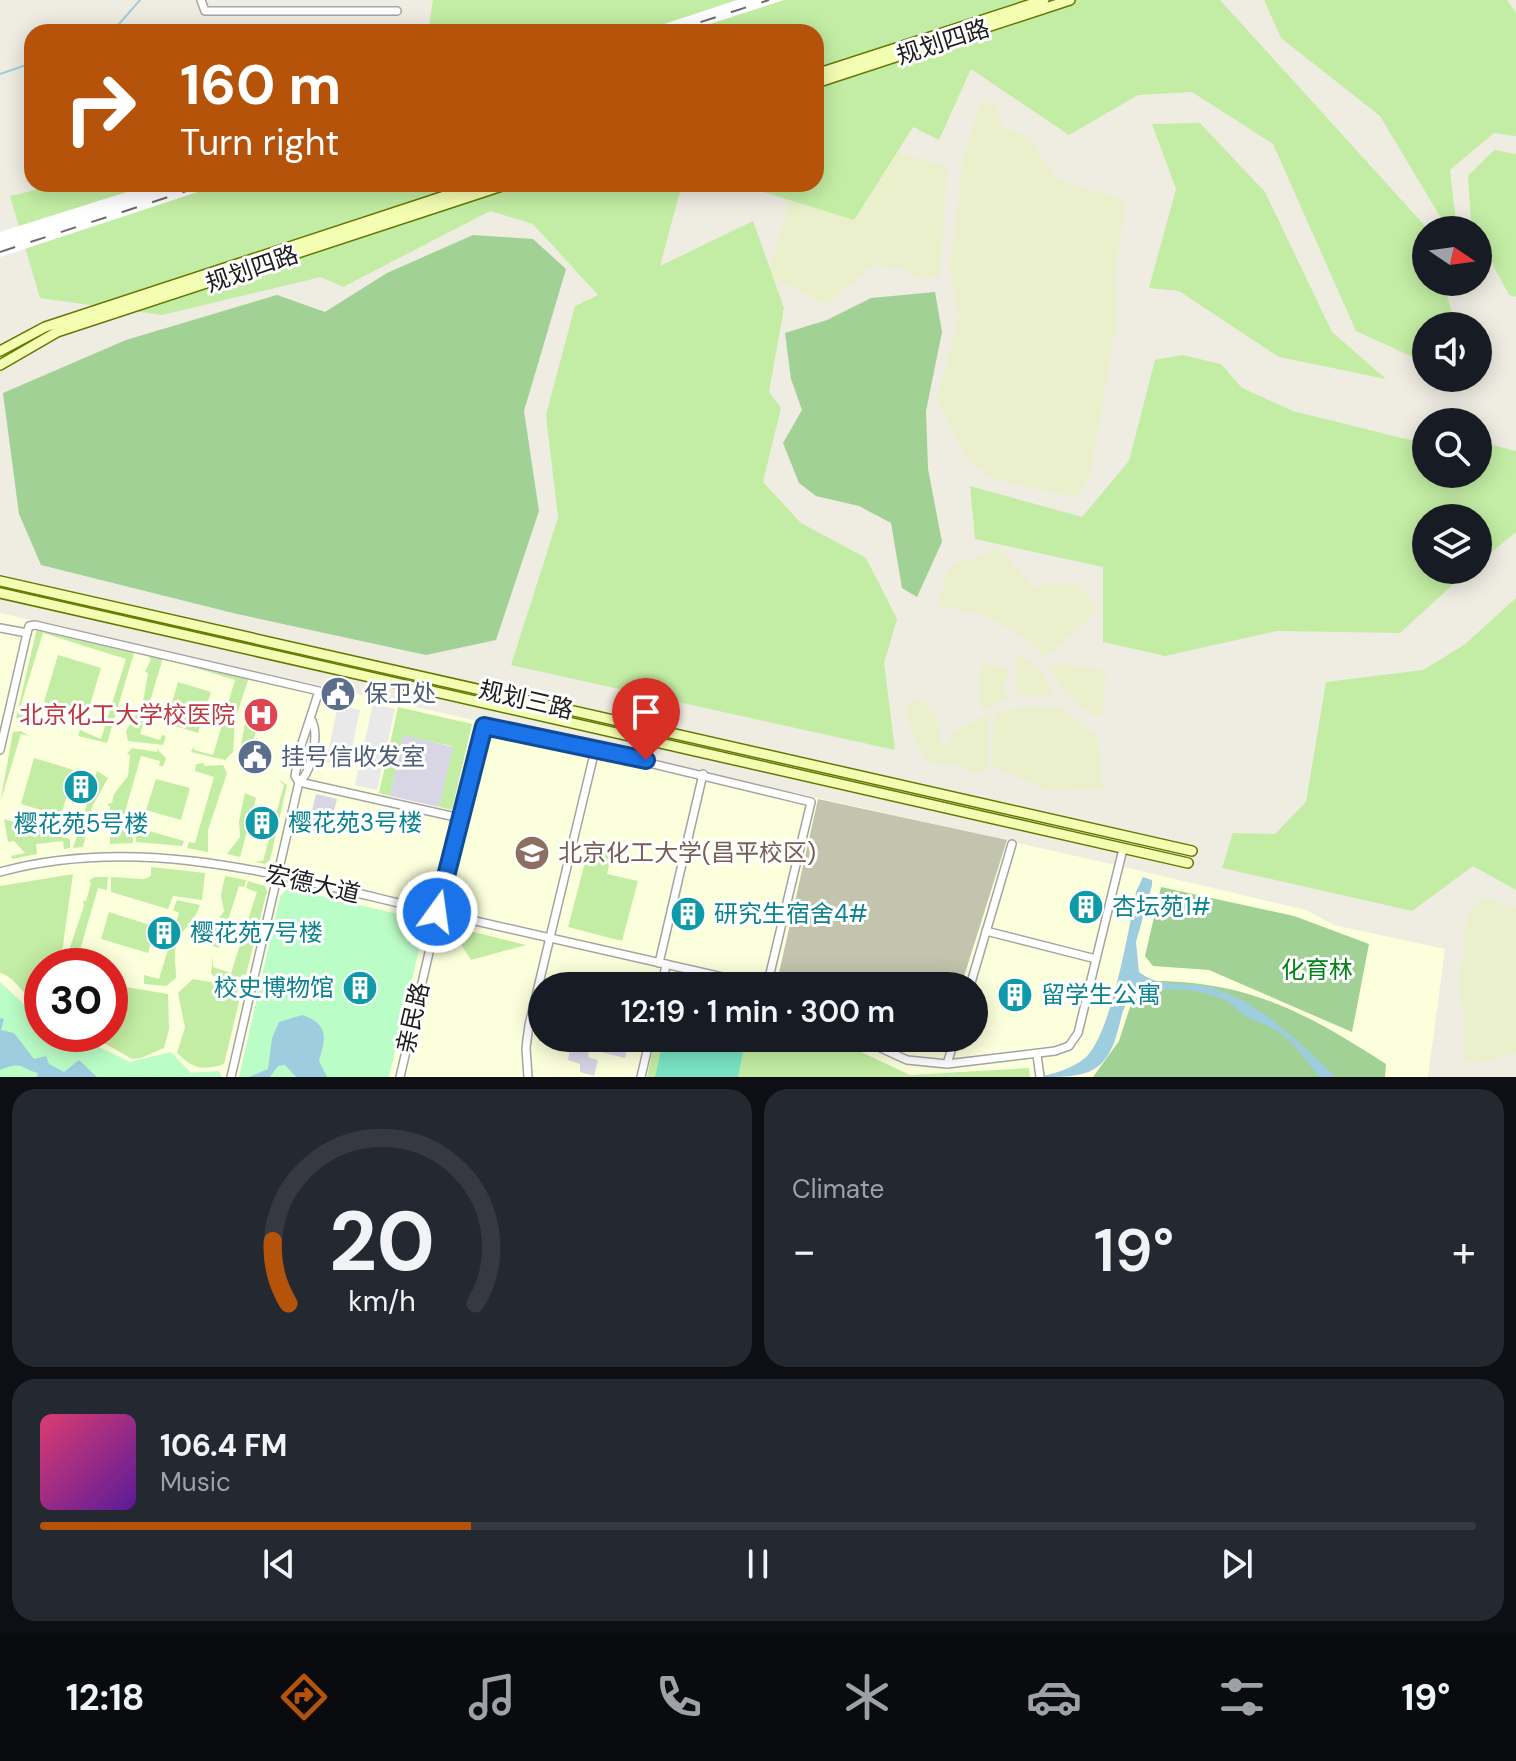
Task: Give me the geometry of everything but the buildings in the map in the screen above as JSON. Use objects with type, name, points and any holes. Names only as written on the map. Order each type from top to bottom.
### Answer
[{"type":"main road","name":"规划四路","points":[[824,71],[1044,0]]},
{"type":"main road","name":"规划四路","points":[[824,80],[1070,0]]},
{"type":"main road","name":"规划四路","points":[[0,351],[45,327],[457,192]]},
{"type":"main road","name":"规划四路","points":[[0,365],[57,332],[484,192]]},
{"type":"main road","name":"规划三路","points":[[0,581],[1188,863]]},
{"type":"main road","name":"规划三路","points":[[0,593],[1192,851]]},
{"type":"street","points":[[201,0],[205,11],[397,11]]},
{"type":"street","points":[[0,750],[29,626],[319,691],[312,721],[315,736],[307,773],[299,782],[231,1077]]},
{"type":"street","points":[[0,628],[27,633]]},
{"type":"street","name":"亲民路","points":[[400,1077],[437,912],[484,726],[595,750]]},
{"type":"street","points":[[528,1077],[527,1036],[595,750],[811,802],[768,972]]},
{"type":"street","points":[[662,972],[703,774]]},
{"type":"street","points":[[299,782],[460,818]]},
{"type":"street","points":[[974,972],[1012,844]]},
{"type":"street","points":[[890,1052],[907,1060],[947,1064],[1037,1055],[1063,1049],[1075,1040],[1123,849]]},
{"type":"street","name":"宏德大道","points":[[0,872],[57,860],[122,856],[209,862],[699,972]]},
{"type":"street","points":[[986,931],[1096,959]]},
{"type":"street","points":[[641,1077],[647,1052]]},
{"type":"street","points":[[947,1064],[951,1052]]},
{"type":"street","points":[[1037,1055],[1040,1073]]},
{"type":"shaded area","points":[[980,101],[996,105],[1003,127],[1029,138],[1057,179],[1126,201],[1115,272],[1116,326],[1090,476],[1077,498],[991,478],[966,457],[937,399],[959,317],[950,268],[963,161]]},
{"type":"shaded area","points":[[824,131],[947,167],[940,277],[920,279],[902,268],[871,265],[827,305],[768,276],[788,205],[782,192],[824,192]]},
{"type":"shaded area","points":[[999,548],[1032,586],[1076,583],[1099,610],[1046,657],[1017,633],[985,616],[937,605],[950,567]]},
{"type":"shaded area","name":"北京化工大学(昌平校区)","points":[[0,613],[1133,869],[1306,910],[1334,925],[1445,949],[1428,1077],[0,1077]]},
{"type":"shaded area","points":[[1017,653],[1039,668],[1055,696],[1016,696]]},
{"type":"shaded area","points":[[983,662],[1010,670],[1004,684],[1007,697],[982,712],[979,687]]},
{"type":"shaded area","points":[[1057,664],[1106,671],[1102,715],[1094,716],[1068,695],[1048,667]]},
{"type":"shaded area","points":[[913,701],[922,701],[935,714],[941,744],[947,745],[954,732],[989,713],[988,771],[968,772],[962,766],[929,762],[918,748],[905,711]]},
{"type":"shaded area","points":[[373,704],[395,709],[377,790],[355,785]]},
{"type":"shaded area","points":[[338,705],[360,710],[348,766],[326,762]]},
{"type":"shaded area","points":[[1036,706],[1063,709],[1097,737],[1103,789],[1047,791],[992,765],[994,713]]},
{"type":"shaded area","points":[[403,735],[453,747],[439,807],[390,796]]},
{"type":"shaded area","points":[[316,794],[337,799],[328,835],[307,831]]},
{"type":"shaded area","points":[[818,799],[1007,840],[965,972],[779,972]]},
{"type":"shaded area","points":[[1483,898],[1516,908],[1516,1053],[1477,1063],[1464,1060],[1465,1016],[1459,993],[1466,923],[1471,910]]},
{"type":"shaded area","points":[[569,1052],[589,1052],[588,1057],[598,1060],[594,1076],[580,1072],[580,1064],[568,1060]]},
{"type":"shaded area","points":[[601,1052],[626,1052],[625,1058]]},
{"type":"green space","points":[[433,0],[1220,0],[1416,216],[1412,216],[1412,296],[1447,296],[1452,312],[1412,312],[1412,357],[1356,331],[1273,144],[1192,92],[1138,95],[1069,135],[971,69],[939,140],[913,127],[854,220],[764,192],[824,192],[824,24],[429,24]]},
{"type":"green space","points":[[1264,0],[1507,0],[1516,13],[1516,136],[1494,133],[1450,170],[1455,216],[1440,216],[1380,116],[1281,38]]},
{"type":"green space","points":[[1200,123],[1265,192],[1332,332],[1386,379],[1279,357],[1179,291],[1149,288],[1176,189],[1152,124]]},
{"type":"green space","points":[[1494,150],[1516,154],[1516,297],[1509,295],[1492,263],[1492,216],[1471,216],[1468,176]]},
{"type":"green space","points":[[27,192],[680,192],[660,266],[753,221],[784,308],[769,392],[781,408],[763,482],[801,523],[866,558],[897,619],[884,663],[895,750],[511,665],[558,518],[546,415],[575,306],[598,295],[533,224],[490,211],[343,287],[321,277],[162,315],[40,298],[10,196]]},
{"type":"green space","points":[[473,235],[533,239],[566,269],[524,411],[539,511],[496,640],[426,655],[237,614],[41,565],[19,514],[3,393],[126,340],[277,295],[325,312],[387,273]]},
{"type":"green space","points":[[935,292],[942,332],[926,411],[928,469],[942,542],[917,597],[902,588],[891,523],[859,506],[816,496],[799,483],[783,443],[802,410],[791,379],[785,333],[827,320],[871,298]]},
{"type":"green space","points":[[1182,355],[1221,364],[1242,388],[1293,411],[1412,440],[1412,488],[1492,488],[1492,445],[1516,451],[1516,532],[1492,552],[1492,504],[1412,504],[1412,584],[1454,584],[1400,633],[1277,631],[1165,656],[1103,642],[1103,567],[975,539],[970,486],[1082,517],[1129,461],[1155,360]]},
{"type":"green space","points":[[1516,598],[1516,890],[1473,866],[1412,911],[1222,868],[1233,833],[1275,834],[1306,802],[1326,682],[1423,670],[1464,645]]},
{"type":"green space","points":[[37,628],[134,653],[107,743],[78,736],[80,730],[101,739],[126,659],[43,633],[18,714],[43,720],[41,726],[16,718]]},
{"type":"green space","points":[[58,655],[101,668],[87,715],[44,702]]},
{"type":"green space","points":[[156,655],[245,676],[248,680],[235,720],[233,752],[225,760],[191,752],[194,746],[194,750],[213,755],[235,680],[163,658],[140,734],[160,740],[162,735],[166,736],[163,745],[128,741],[126,731],[143,702],[148,673],[145,672],[151,659],[148,658]]},
{"type":"green space","points":[[178,682],[211,692],[198,733],[166,723]]},
{"type":"green space","points":[[398,707],[472,724],[452,810],[439,807],[452,746],[403,736],[390,796],[379,793]]},
{"type":"green space","points":[[246,717],[260,719],[248,757],[254,759],[256,767],[238,757],[243,756],[246,748],[241,746]]},
{"type":"green space","points":[[21,731],[29,736],[21,734],[0,803],[13,732]]},
{"type":"green space","points":[[132,748],[157,752],[157,749],[166,758],[163,766],[159,766],[160,761],[141,756],[122,822],[132,826],[133,843],[110,844],[110,807],[107,804],[112,803],[114,794],[128,776],[130,755],[127,754]]},
{"type":"green space","points":[[34,758],[74,770],[61,816],[21,804]]},
{"type":"green space","points":[[204,763],[204,766],[223,765],[227,773],[208,830],[208,852],[187,848],[189,842],[195,843],[214,777],[195,771],[196,764]]},
{"type":"green space","points":[[97,771],[108,778],[92,807],[83,847],[73,848]]},
{"type":"green space","points":[[156,779],[190,788],[181,820],[146,810]]},
{"type":"green space","points":[[278,779],[287,785],[270,860],[265,864],[254,861],[263,861],[284,785]]},
{"type":"green space","points":[[245,793],[256,798],[240,857],[227,854],[240,837],[239,821]]},
{"type":"green space","points":[[4,819],[70,839],[70,848],[64,849],[63,841],[36,844],[37,854],[12,859],[11,856],[25,853],[14,841],[8,842]]},
{"type":"green space","points":[[135,827],[184,841],[182,846],[136,842]]},
{"type":"green space","points":[[589,847],[612,853],[607,874],[638,881],[622,941],[568,927]]},
{"type":"green space","points":[[151,867],[205,873],[202,900],[173,896],[168,909],[111,892],[111,877],[144,879],[151,876]]},
{"type":"green space","points":[[73,874],[63,948],[24,948],[24,992],[0,973],[0,886]]},
{"type":"green space","points":[[225,876],[246,880],[244,887],[239,886],[219,948],[207,944],[212,929],[224,911],[221,895]]},
{"type":"green space","points":[[94,877],[108,877],[107,890],[98,888],[81,948],[70,948],[83,901],[86,901],[89,881]]},
{"type":"green space","points":[[248,881],[265,886],[267,891],[246,975],[242,974],[240,982],[211,973],[213,956],[213,967],[231,973],[257,892],[246,888]]},
{"type":"green space","name":"化育林","points":[[1161,887],[1294,916],[1369,944],[1352,1032],[1209,970],[1153,966],[1145,956]]},
{"type":"green space","points":[[287,888],[423,920],[425,924],[389,1077],[239,1077],[280,897]]},
{"type":"green space","points":[[177,900],[200,905],[177,941],[176,978],[166,986],[144,984],[144,975],[159,979],[179,913],[173,910]]},
{"type":"green space","points":[[109,912],[156,927],[148,953],[101,939]]},
{"type":"green space","points":[[449,926],[526,945],[471,960]]},
{"type":"green space","points":[[193,979],[239,987],[237,993],[241,994],[224,1064],[199,1067],[177,1053],[185,1027],[178,993]]},
{"type":"green space","points":[[1150,981],[1217,987],[1275,1003],[1329,1029],[1386,1064],[1385,1077],[1093,1077],[1119,1041],[1130,1007]]},
{"type":"green space","points":[[0,982],[24,1004],[24,1052],[109,1052],[130,1062],[171,1052],[191,1073],[219,1071],[222,1077],[0,1077]]},
{"type":"green space","points":[[128,987],[168,994],[169,1029],[164,1048],[132,1059],[120,1052],[128,1052]]},
{"type":"green space","points":[[652,1052],[861,1052],[910,1075],[1029,1068],[1030,1077],[647,1077]]},
{"type":"green space","points":[[661,1052],[743,1052],[738,1077],[655,1077]]},
{"type":"water","points":[[1143,877],[1152,880],[1152,885],[1136,942],[1139,972],[1166,983],[1206,986],[1251,1005],[1281,1027],[1336,1077],[1319,1077],[1283,1035],[1244,1015],[1230,1003],[1193,991],[1164,990],[1138,995],[1129,1001],[1113,1046],[1099,1066],[1080,1075],[1039,1077],[1075,1065],[1094,1046],[1111,1005],[1136,892]]},
{"type":"water","points":[[302,1015],[321,1027],[324,1039],[319,1061],[327,1077],[296,1077],[285,1065],[278,1066],[270,1077],[249,1077],[268,1069],[272,1038],[279,1022]]},
{"type":"water","points":[[0,1018],[4,1019],[1,1030],[14,1033],[24,1046],[24,1052],[29,1052],[34,1059],[46,1056],[49,1064],[64,1072],[79,1060],[97,1077],[37,1077],[38,1073],[18,1066],[0,1070]]},
{"type":"pier","points":[[737,0],[784,0],[710,24],[664,24]]},
{"type":"pier","points":[[127,192],[198,192],[0,257],[0,232]]},
{"type":"waterway","points":[[119,24],[140,0]]},
{"type":"waterway","points":[[0,74],[24,66]]},
{"type":"railway","points":[[695,24],[769,0]]},
{"type":"railway","points":[[0,252],[184,192]]},
{"type":"place","name":"保卫处","points":[[338,694]]},
{"type":"place","name":"北京化工大学校医院","points":[[261,715]]},
{"type":"place","name":"挂号信收发室","points":[[255,757]]},
{"type":"place","name":"樱花苑5号楼","points":[[81,787]]},
{"type":"place","name":"樱花苑3号楼","points":[[262,823]]},
{"type":"place","name":"北京化工大学(昌平校区)","points":[[532,853]]},
{"type":"place","name":"杏坛苑1#","points":[[1086,907]]},
{"type":"place","name":"研究生宿舍4#","points":[[688,914]]},
{"type":"place","name":"樱花苑7号楼","points":[[164,933]]},
{"type":"place","name":"校史博物馆","points":[[360,988]]},
{"type":"place","name":"留学生公寓","points":[[1015,995]]},
{"type":"route","points":[[437,912],[484,726],[646,760]]}]
